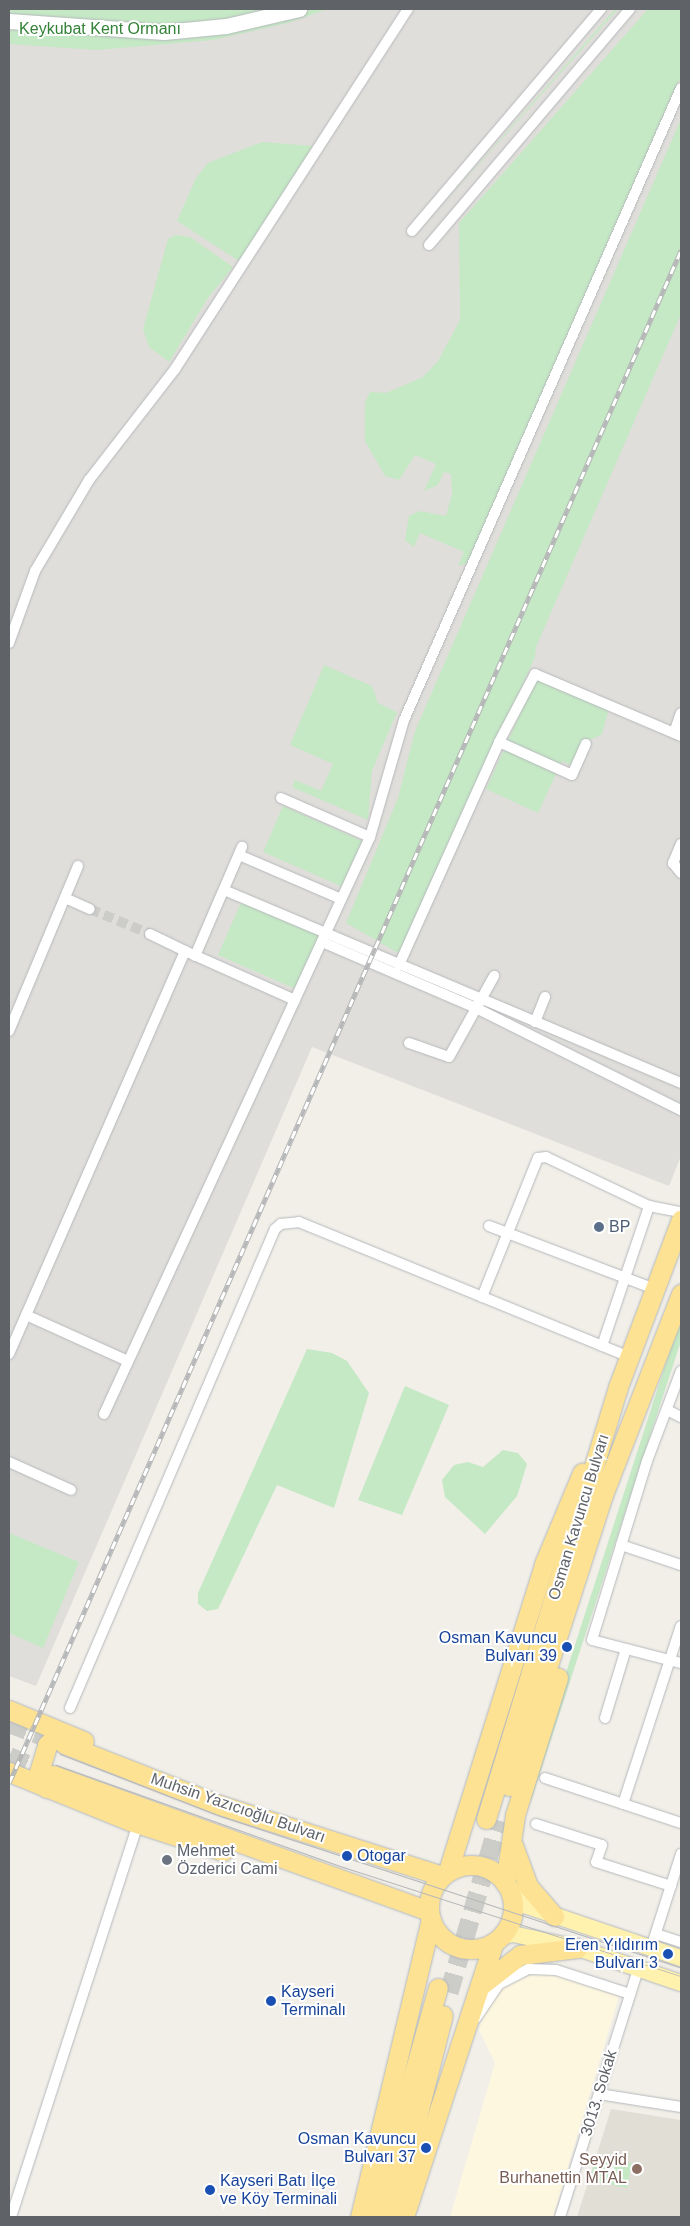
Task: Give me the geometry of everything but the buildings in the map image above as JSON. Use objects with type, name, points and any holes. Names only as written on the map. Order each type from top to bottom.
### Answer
[{"type":"highway","name":"Osman Kavuncu Bulvarı","points":[[498,1823],[618,1387],[681,1219]]},
{"type":"highway","points":[[404,2217],[476,1991],[497,1939],[512,1913],[498,1823],[617,1490],[641,1396],[681,1294]]},
{"type":"highway","points":[[360,2217],[430,1915],[433,1887],[445,1874],[544,1564],[618,1387]]},
{"type":"highway","name":"Muhsin Yazıcıoğlu Bulvarı","points":[[9,1710],[65,1740],[220,1805],[299,1831],[445,1874]]},
{"type":"highway","points":[[49,1782],[39,1772],[47,1745],[56,1736],[65,1740]]},
{"type":"highway","points":[[9,1772],[49,1782],[138,1823],[236,1855],[281,1860]]},
{"type":"highway","name":"Muhsin Yazıcıoğlu Bulvarı","points":[[49,1782],[281,1860],[373,1888],[430,1915]]},
{"type":"highway","points":[[498,1823],[524,1878],[554,1916]]},
{"type":"highway","points":[[445,1874],[478,1865],[492,1870],[507,1885]]},
{"type":"highway","points":[[430,1915],[443,1938],[457,1946],[479,1948],[497,1939]]},
{"type":"highway","points":[[476,1991],[491,1974],[520,1955],[578,1948]]},
{"type":"highway","points":[[373,2217],[444,1990],[392,2217]]},
{"type":"main road","points":[[507,1885],[522,1903],[554,1916],[653,1941],[681,1958]]},
{"type":"main road","points":[[497,1939],[513,1934],[578,1948],[681,1984]]},
{"type":"street","points":[[9,21],[164,32],[226,26],[299,9]]},
{"type":"street","points":[[9,643],[35,571],[89,480],[175,369],[408,9]]},
{"type":"street","points":[[412,231],[601,9]]},
{"type":"street","points":[[429,245],[630,9]]},
{"type":"street","points":[[104,1414],[370,837],[404,720],[681,88]]},
{"type":"street","points":[[399,965],[499,742],[535,674],[678,735],[681,713]]},
{"type":"street","points":[[499,742],[572,775],[586,744]]},
{"type":"street","points":[[281,798],[370,837]]},
{"type":"street","points":[[681,844],[673,863],[681,873]]},
{"type":"street","points":[[196,956],[240,851],[341,900]]},
{"type":"street","points":[[9,1031],[78,866]]},
{"type":"street","points":[[224,890],[324,938],[480,1004],[535,1022],[681,1083]]},
{"type":"street","points":[[64,898],[90,909]]},
{"type":"street","points":[[150,934],[295,1000],[294,1003]]},
{"type":"street","points":[[324,938],[399,965],[480,1004],[681,1110]]},
{"type":"street","points":[[9,1354],[185,951]]},
{"type":"street","points":[[409,1042],[449,1057],[494,976]]},
{"type":"street","points":[[535,1022],[545,997]]},
{"type":"street","points":[[482,1297],[534,1162],[540,1157],[649,1206],[681,1212]]},
{"type":"street","points":[[602,1346],[649,1206]]},
{"type":"street","points":[[70,1708],[275,1229],[285,1222],[299,1222],[630,1357]]},
{"type":"street","points":[[489,1226],[655,1289]]},
{"type":"street","points":[[26,1315],[128,1361]]},
{"type":"street","points":[[681,1371],[621,1545],[592,1640],[681,1664]]},
{"type":"street","points":[[667,1410],[681,1417]]},
{"type":"street","points":[[9,1462],[71,1490]]},
{"type":"street","points":[[621,1545],[681,1565]]},
{"type":"street","points":[[623,1804],[681,1626]]},
{"type":"street","points":[[604,1718],[626,1649]]},
{"type":"street","points":[[545,1778],[681,1823]]},
{"type":"street","points":[[11,2217],[138,1823]]},
{"type":"street","points":[[536,1824],[602,1845],[596,1862],[671,1886]]},
{"type":"street","points":[[681,1854],[653,1941],[681,1942]]},
{"type":"street","name":"3013. Sokak","points":[[560,2217],[638,1969]]},
{"type":"street","points":[[456,2051],[494,1990],[520,1971],[556,1970],[630,1994]]},
{"type":"street","points":[[599,2094],[681,2107]]},
{"type":"shaded area","points":[[319,9],[681,9],[681,1156],[669,1186],[312,1047],[36,1686],[9,1676],[9,37]]},
{"type":"shaded area","points":[[547,1972],[619,1996],[553,2217],[450,2217],[495,2063],[479,2030],[485,2012],[501,1988],[513,1980]]},
{"type":"shaded area","name":"Seyyid Burhanettin MTAL","points":[[611,2109],[681,2120],[681,2217],[577,2217]]},
{"type":"green space","name":"Keykubat Kent Ormanı","points":[[9,9],[328,9],[288,23],[213,40],[97,50],[9,44]]},
{"type":"green space","points":[[615,9],[618,9],[432,217]]},
{"type":"green space","points":[[648,9],[681,9],[681,76],[469,563],[458,566],[464,552],[420,533],[414,547],[405,540],[409,516],[419,511],[446,516],[452,494],[451,474],[444,472],[438,485],[424,491],[436,464],[415,455],[399,480],[385,476],[365,441],[365,402],[370,392],[386,393],[423,377],[438,361],[460,320],[459,223]]},
{"type":"green space","points":[[681,119],[681,314],[536,647],[535,657],[400,954],[346,923],[398,798],[415,731]]},
{"type":"green space","points":[[262,142],[313,146],[239,261],[177,221],[196,178],[208,163]]},
{"type":"green space","points":[[176,235],[190,237],[233,267],[208,298],[169,362],[149,347],[143,329],[168,239]]},
{"type":"green space","points":[[324,665],[372,686],[378,703],[397,712],[372,771],[368,820],[292,787],[295,780],[321,791],[333,764],[290,745]]},
{"type":"green space","points":[[538,675],[602,704],[608,712],[602,734],[583,744],[574,766],[562,761],[538,813],[486,789]]},
{"type":"green space","points":[[283,806],[362,841],[343,887],[263,852]]},
{"type":"green space","points":[[242,900],[322,935],[298,990],[218,955]]},
{"type":"green space","points":[[681,1316],[681,1341],[531,1801],[525,1800]]},
{"type":"green space","points":[[307,1349],[332,1353],[347,1361],[369,1393],[334,1508],[277,1485],[218,1609],[207,1611],[198,1604],[198,1593]]},
{"type":"green space","points":[[405,1386],[449,1405],[402,1515],[358,1500]]},
{"type":"green space","points":[[503,1450],[518,1453],[527,1464],[517,1496],[485,1534],[445,1497],[442,1480],[454,1465],[468,1462],[483,1467]]},
{"type":"green space","points":[[9,1533],[79,1562],[43,1648],[9,1633]]},
{"type":"green space","points":[[596,2156],[632,2163],[627,2188],[590,2180]]},
{"type":"tunnel","points":[[90,909],[150,934]]},
{"type":"tunnel","points":[[9,1723],[64,1744]]},
{"type":"tunnel","points":[[9,1756],[53,1775]]},
{"type":"tunnel","points":[[449,1992],[499,1820]]},
{"type":"tram line","points":[[60,1754],[223,1817],[681,1968]]},
{"type":"tram line","points":[[56,1765],[343,1867],[681,1976]]},
{"type":"railway","points":[[9,1783],[681,250]]},
{"type":"place","name":"BP","points":[[599,1227]]},
{"type":"place","name":"Osman Kavuncu Bulvarı 39","points":[[567,1647]]},
{"type":"place","name":"Otogar","points":[[347,1856]]},
{"type":"place","name":"Mehmet Özderici Cami","points":[[167,1860]]},
{"type":"place","name":"Eren Yıldırım Bulvarı 3","points":[[668,1954]]},
{"type":"place","name":"Kayseri Terminalı","points":[[271,2001]]},
{"type":"place","name":"Osman Kavuncu Bulvarı 37","points":[[426,2148]]},
{"type":"place","name":"Seyyid Burhanettin MTAL","points":[[637,2169]]},
{"type":"place","name":"Kayseri Batı İlçe ve Köy Terminali","points":[[210,2190]]}]
